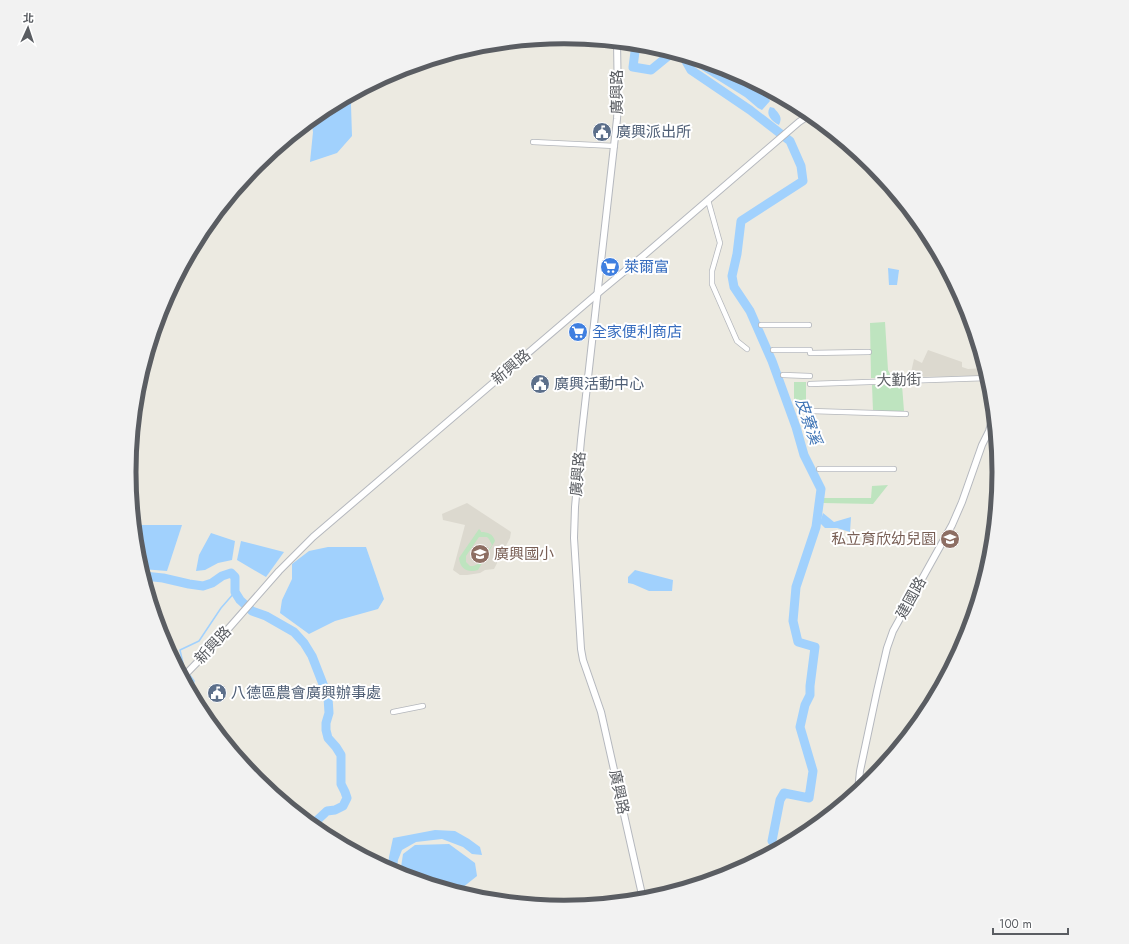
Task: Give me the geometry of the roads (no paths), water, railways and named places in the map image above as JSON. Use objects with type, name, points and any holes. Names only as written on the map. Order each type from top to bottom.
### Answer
[{"type":"street","name":"廣興路","points":[[617,48],[618,103],[615,146],[580,440],[574,538],[583,660],[602,712],[642,893]]},
{"type":"street","name":"新興路","points":[[187,673],[214,645],[292,557],[313,537],[776,141],[805,118]]},
{"type":"street","points":[[533,142],[615,146]]},
{"type":"street","points":[[708,200],[720,243],[712,271],[712,284],[737,341],[747,349]]},
{"type":"street","points":[[761,325],[809,325]]},
{"type":"street","points":[[773,350],[810,352],[869,352]]},
{"type":"street","points":[[783,376],[810,376]]},
{"type":"street","name":"大勤街","points":[[810,384],[982,378]]},
{"type":"street","points":[[811,411],[906,414]]},
{"type":"street","name":"建國路","points":[[859,783],[860,771],[887,648],[893,632],[952,525],[990,427]]},
{"type":"street","points":[[819,469],[894,469]]},
{"type":"street","points":[[393,712],[423,706]]},
{"type":"water","points":[[697,65],[702,67],[754,88],[766,95],[770,101],[762,110],[745,97]]},
{"type":"water","points":[[351,101],[352,136],[337,153],[310,162],[313,132],[312,126]]},
{"type":"water","points":[[770,107],[774,108],[780,116],[781,120],[779,125],[772,120],[768,113]]},
{"type":"water","points":[[888,268],[899,270],[897,285],[889,285]]},
{"type":"water","points":[[823,513],[834,522],[851,517],[850,532],[837,528],[825,528],[820,523]]},
{"type":"water","points":[[140,525],[182,525],[167,571],[148,569]]},
{"type":"water","points":[[211,533],[235,541],[232,560],[218,563],[205,570],[196,571],[199,555]]},
{"type":"water","points":[[241,541],[284,552],[266,577],[237,560]]},
{"type":"water","points":[[328,547],[366,547],[384,599],[378,609],[335,621],[309,634],[280,613],[282,600],[292,579],[292,564],[309,551]]},
{"type":"water","points":[[635,570],[673,580],[672,591],[649,591],[628,583],[628,577]]},
{"type":"water","points":[[435,830],[455,831],[480,847],[482,855],[472,854],[463,847],[442,839],[416,842],[402,850],[397,865],[389,862],[393,838]]},
{"type":"water","points":[[449,844],[475,863],[477,876],[463,887],[427,877],[401,867],[403,854],[415,845]]},
{"type":"waterway","name":"皮寮溪","points":[[635,50],[633,67],[651,70],[667,57]]},
{"type":"waterway","name":"皮寮溪","points":[[687,62],[691,70],[750,110],[790,141],[801,166],[803,181],[741,221],[737,254],[732,276],[734,287],[750,311],[772,361],[796,427],[804,455],[821,489],[816,527],[796,587],[793,621],[798,642],[815,647],[810,695],[805,705],[800,727],[813,771],[809,798],[784,793],[780,800],[772,841]]},
{"type":"waterway","points":[[150,577],[203,586],[231,573],[235,577],[235,592],[240,600],[252,611],[266,616],[294,632],[304,643],[312,656],[328,697],[329,713],[326,723],[326,730],[328,738],[341,755],[341,784],[347,798],[343,806],[335,810],[327,811],[317,821]]},
{"type":"waterway","points":[[184,666],[180,650],[199,641],[221,608],[235,592]]},
{"type":"waterway","points":[[189,674],[194,681],[193,685]]},
{"type":"place","name":"廣興派出所","points":[[602,132]]},
{"type":"place","name":"萊爾富","points":[[610,267]]},
{"type":"place","name":"全家便利商店","points":[[578,332]]},
{"type":"place","name":"廣興活動中心","points":[[540,384]]},
{"type":"place","name":"私立育欣幼兒園","points":[[950,539]]},
{"type":"place","name":"廣興國小","points":[[480,554]]},
{"type":"place","name":"八德區農會廣興辦事處","points":[[217,693]]}]
